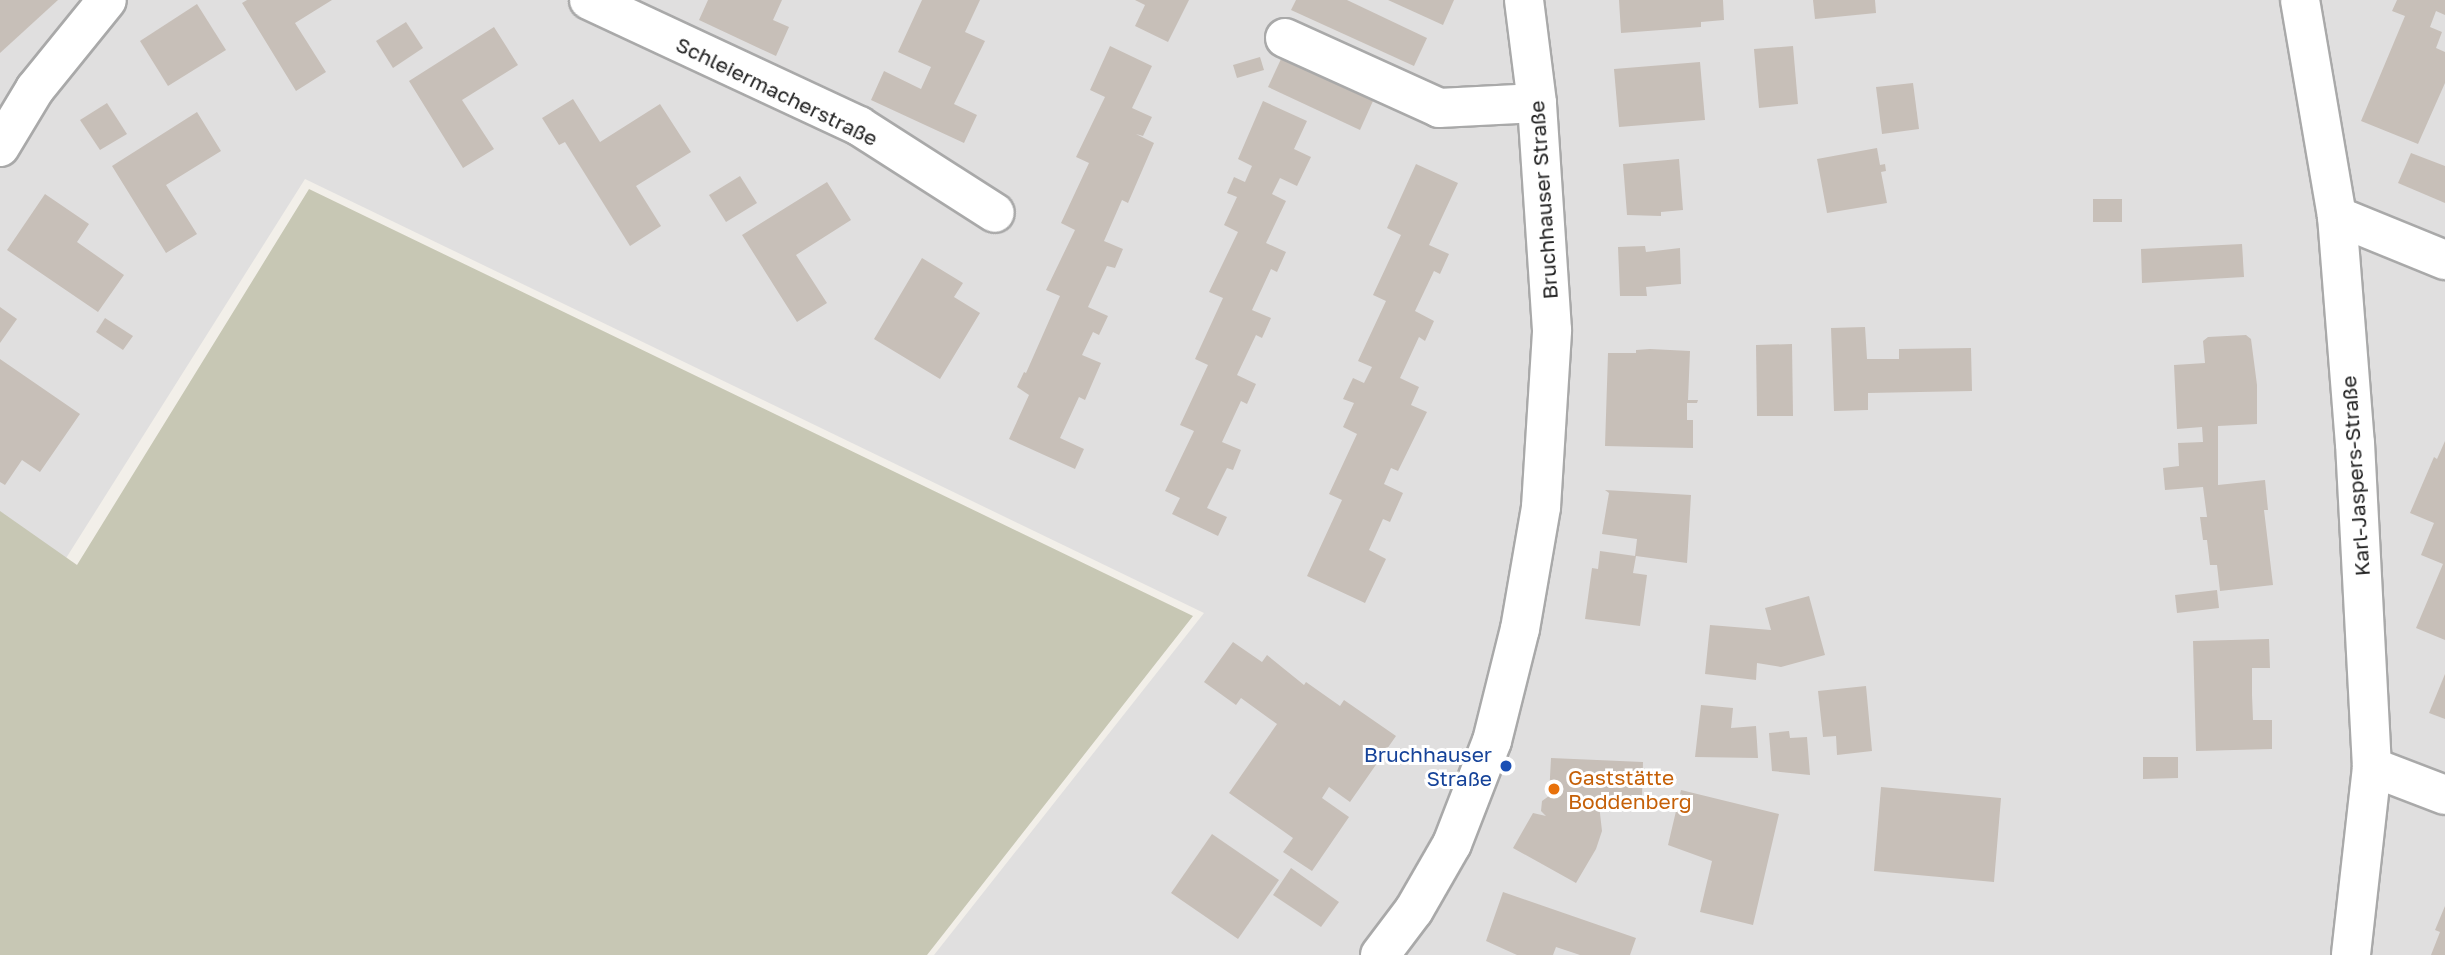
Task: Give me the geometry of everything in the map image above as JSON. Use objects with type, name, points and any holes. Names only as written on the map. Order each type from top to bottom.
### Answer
[{"type":"street","points":[[0,147],[35,89],[107,0]]},
{"type":"street","name":"Schleiermacherstraße","points":[[589,0],[859,126],[995,213]]},
{"type":"street","name":"Bruchhauser Straße","points":[[1380,955],[1413,910],[1452,844],[1492,741],[1520,629],[1541,507],[1552,330],[1537,103],[1524,0]]},
{"type":"street","name":"Karl-Jaspers-Straße","points":[[2300,0],[2337,216],[2356,457],[2372,767],[2351,955]]},
{"type":"street","points":[[1285,38],[1439,108],[1537,103]]},
{"type":"street","points":[[2337,216],[2445,260]]},
{"type":"street","points":[[2372,767],[2445,795]]},
{"type":"shaded area","points":[[0,0],[2445,0],[2445,955],[934,955],[1204,613],[305,179],[63,563],[0,521]]},
{"type":"shaded area","points":[[309,189],[1193,616],[927,955],[0,955],[0,511],[77,565]]},
{"type":"building","points":[[0,0],[58,0],[0,53]]},
{"type":"building","points":[[247,0],[332,0],[295,23],[326,72],[296,91],[242,3]]},
{"type":"building","points":[[708,0],[782,0],[773,20],[789,27],[776,56],[699,20]]},
{"type":"building","points":[[922,0],[980,0],[965,32],[985,41],[954,104],[977,115],[964,143],[871,100],[884,71],[921,89],[931,67],[898,52]]},
{"type":"building","points":[[1135,0],[1189,0],[1168,42],[1135,26],[1145,5]]},
{"type":"building","points":[[1296,0],[1347,0],[1427,38],[1414,66],[1291,10]]},
{"type":"building","points":[[1388,0],[1454,0],[1443,25]]},
{"type":"building","points":[[1619,0],[1723,0],[1724,20],[1701,22],[1701,27],[1621,33]]},
{"type":"building","points":[[1813,0],[1875,0],[1876,13],[1815,19]]},
{"type":"building","points":[[2397,0],[2445,0],[2445,15],[2436,11],[2430,27],[2442,32],[2436,48],[2445,52],[2445,83],[2418,144],[2361,121],[2405,16],[2392,11]]},
{"type":"building","points":[[197,4],[226,50],[168,86],[140,41]]},
{"type":"building","points":[[406,22],[423,48],[393,68],[376,41]]},
{"type":"building","points":[[494,27],[518,65],[462,100],[494,149],[463,168],[409,81]]},
{"type":"building","points":[[1110,46],[1152,66],[1132,108],[1152,117],[1143,136],[1136,134],[1154,143],[1128,203],[1122,200],[1104,241],[1123,249],[1115,268],[1107,266],[1088,307],[1108,316],[1099,335],[1093,332],[1082,355],[1101,363],[1085,400],[1079,397],[1060,438],[1084,449],[1075,469],[1009,439],[1029,395],[1017,387],[1024,372],[1026,373],[1060,296],[1046,290],[1075,230],[1061,223],[1089,163],[1076,157],[1105,97],[1090,90]]},
{"type":"building","points":[[1793,46],[1798,104],[1759,108],[1754,49]]},
{"type":"building","points":[[1260,57],[1264,70],[1237,78],[1233,65]]},
{"type":"building","points":[[1281,59],[1373,101],[1360,130],[1268,87]]},
{"type":"building","points":[[1700,62],[1705,120],[1619,127],[1614,69]]},
{"type":"building","points":[[1913,83],[1919,129],[1882,134],[1876,87]]},
{"type":"building","points":[[573,99],[600,142],[660,104],[691,152],[636,186],[661,226],[630,246],[565,142],[559,145],[542,118]]},
{"type":"building","points":[[1263,101],[1307,121],[1294,149],[1311,157],[1297,186],[1280,178],[1272,194],[1286,201],[1266,243],[1286,252],[1277,272],[1271,269],[1252,310],[1271,318],[1262,338],[1256,335],[1237,375],[1256,384],[1247,404],[1241,401],[1222,442],[1241,450],[1233,470],[1227,468],[1207,508],[1227,517],[1218,536],[1172,514],[1180,498],[1165,491],[1194,431],[1180,425],[1208,365],[1195,359],[1223,298],[1209,292],[1238,232],[1224,225],[1237,197],[1227,193],[1234,177],[1245,182],[1252,166],[1238,159]]},
{"type":"building","points":[[107,103],[127,134],[100,150],[80,120]]},
{"type":"building","points":[[197,112],[221,151],[166,185],[197,234],[166,253],[112,166]]},
{"type":"building","points":[[1877,148],[1880,165],[1885,164],[1886,171],[1881,172],[1887,203],[1827,213],[1817,159]]},
{"type":"building","points":[[2411,153],[2445,166],[2445,203],[2398,183]]},
{"type":"building","points":[[1679,159],[1683,210],[1661,212],[1661,216],[1627,215],[1623,164]]},
{"type":"building","points":[[1416,164],[1458,183],[1429,245],[1449,254],[1440,274],[1434,271],[1415,311],[1434,321],[1425,341],[1419,337],[1400,378],[1419,387],[1411,405],[1427,412],[1398,471],[1391,468],[1384,484],[1403,493],[1390,522],[1383,519],[1369,550],[1386,559],[1365,603],[1307,576],[1342,500],[1329,494],[1357,434],[1343,427],[1354,403],[1343,399],[1353,378],[1364,383],[1372,367],[1358,361],[1386,301],[1373,295],[1401,235],[1387,228]]},
{"type":"building","points":[[740,176],[757,203],[726,222],[709,195]]},
{"type":"building","points":[[827,182],[851,220],[796,255],[827,303],[797,322],[742,235]]},
{"type":"building","points":[[45,194],[89,224],[77,242],[124,275],[98,312],[7,250]]},
{"type":"building","points":[[2093,199],[2122,199],[2122,222],[2093,222]]},
{"type":"building","points":[[2242,244],[2244,277],[2142,283],[2141,249]]},
{"type":"building","points":[[1645,246],[1646,252],[1680,248],[1681,284],[1646,287],[1647,296],[1620,296],[1618,247]]},
{"type":"building","points":[[922,258],[963,283],[954,297],[980,313],[940,379],[874,339]]},
{"type":"building","points":[[0,307],[17,319],[0,343]]},
{"type":"building","points":[[105,318],[133,336],[123,350],[96,332]]},
{"type":"building","points":[[1865,327],[1867,359],[1899,359],[1899,349],[1971,348],[1972,391],[1868,393],[1868,410],[1834,411],[1831,328]]},
{"type":"building","points":[[2246,335],[2251,339],[2257,385],[2257,424],[2218,426],[2218,485],[2265,480],[2268,510],[2264,510],[2273,585],[2220,591],[2217,565],[2210,565],[2207,540],[2203,540],[2200,517],[2207,517],[2203,487],[2165,490],[2163,468],[2179,466],[2178,443],[2203,442],[2202,427],[2177,429],[2174,365],[2205,363],[2203,341],[2208,337]]},
{"type":"building","points":[[1792,344],[1793,416],[1757,416],[1756,345]]},
{"type":"building","points":[[1636,350],[1690,351],[1688,400],[1698,400],[1697,403],[1687,403],[1687,420],[1693,420],[1693,448],[1605,446],[1608,353],[1636,353]]},
{"type":"building","points":[[0,359],[80,414],[40,472],[22,460],[5,485],[0,482]]},
{"type":"building","points":[[2445,441],[2445,640],[2416,628],[2443,564],[2421,555],[2434,523],[2410,513],[2434,457],[2437,459]]},
{"type":"building","points":[[1605,490],[1691,495],[1687,563],[1636,556],[1633,573],[1647,575],[1640,626],[1585,619],[1592,568],[1598,569],[1600,551],[1635,556],[1637,539],[1602,534],[1609,493]]},
{"type":"building","points":[[2217,590],[2219,608],[2177,613],[2175,595]]},
{"type":"building","points":[[1809,596],[1825,655],[1781,667],[1757,663],[1756,680],[1705,674],[1710,625],[1771,630],[1765,608]]},
{"type":"building","points":[[2269,639],[2270,668],[2252,668],[2252,695],[2253,720],[2272,720],[2272,749],[2196,751],[2193,641]]},
{"type":"building","points":[[1233,642],[1262,662],[1267,655],[1304,685],[1306,682],[1340,706],[1344,700],[1396,736],[1350,802],[1329,787],[1322,798],[1349,817],[1312,871],[1283,852],[1293,838],[1229,793],[1277,724],[1241,698],[1236,705],[1204,682]]},
{"type":"building","points":[[2445,674],[2445,719],[2429,713]]},
{"type":"building","points":[[1866,686],[1872,751],[1837,755],[1836,736],[1823,737],[1818,691]]},
{"type":"building","points":[[1701,705],[1733,708],[1731,728],[1756,726],[1758,758],[1695,757]]},
{"type":"building","points":[[1789,731],[1790,738],[1807,737],[1810,775],[1772,771],[1769,733]]},
{"type":"building","points":[[2143,757],[2178,757],[2178,778],[2143,779]]},
{"type":"building","points":[[1551,758],[1643,762],[1642,798],[1598,796],[1602,831],[1596,849],[1576,883],[1513,848],[1533,813],[1546,816],[1541,811],[1542,801],[1549,796]]},
{"type":"building","points":[[1881,787],[2001,798],[1994,882],[1874,871]]},
{"type":"building","points":[[1681,790],[1779,814],[1753,925],[1700,912],[1712,861],[1668,845]]},
{"type":"building","points":[[1212,834],[1279,880],[1238,939],[1171,893]]},
{"type":"building","points":[[1291,868],[1339,902],[1321,927],[1273,895]]},
{"type":"building","points":[[1503,892],[1636,938],[1630,955],[1580,955],[1556,947],[1553,955],[1517,955],[1486,941]]},
{"type":"building","points":[[2445,906],[2445,955],[2431,955],[2440,932],[2435,930]]},
{"type":"place","name":"Bruchhauser Straße","points":[[1506,766]]},
{"type":"place","name":"Gaststätte Boddenberg","points":[[1554,789]]}]
